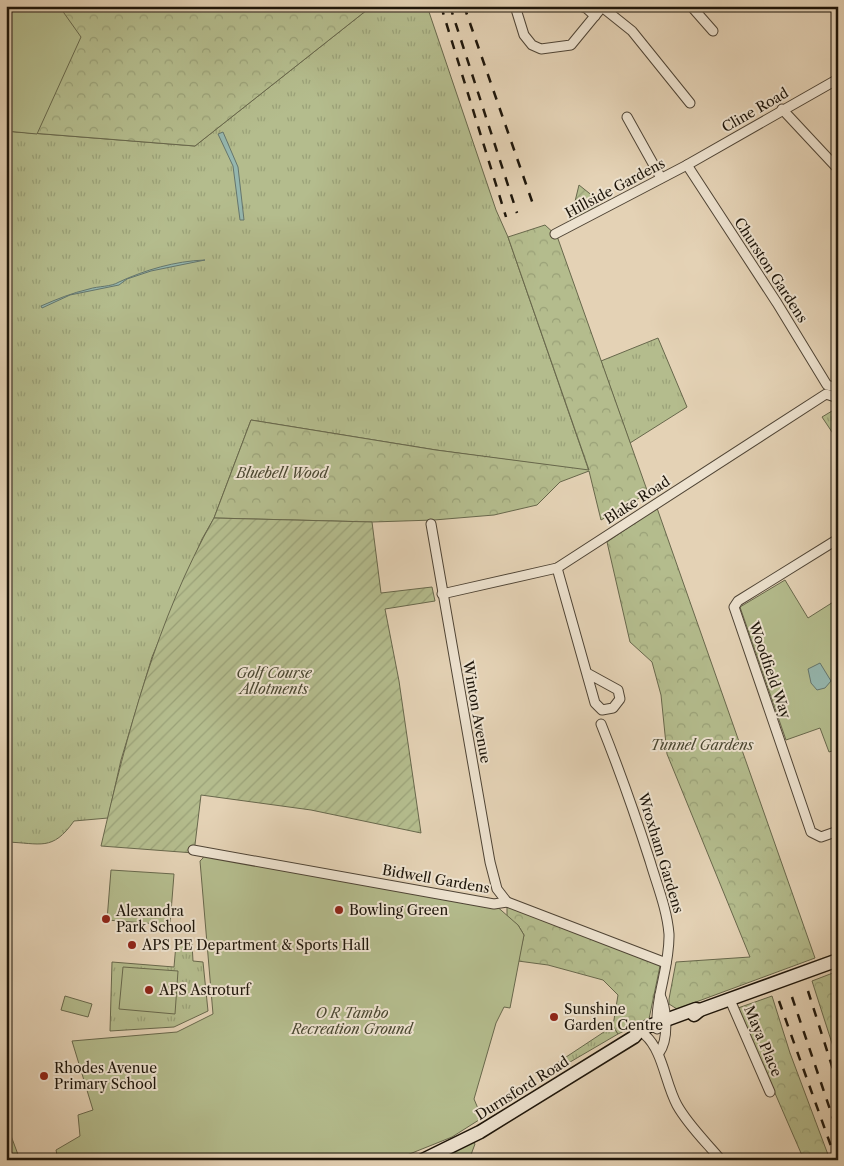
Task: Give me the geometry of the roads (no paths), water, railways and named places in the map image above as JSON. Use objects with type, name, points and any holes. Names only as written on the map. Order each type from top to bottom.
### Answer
[{"type":"main road","name":"Durnsford Road","points":[[423,1160],[480,1132],[639,1036],[641,1029],[661,1025],[696,1009],[700,1010],[730,1000],[838,960]]},
{"type":"street","points":[[515,6],[524,35],[532,45],[541,49],[571,45],[603,7],[632,31],[690,103]]},
{"type":"street","points":[[580,6],[586,8],[595,16]]},
{"type":"street","points":[[691,6],[713,31]]},
{"type":"street","name":"Cline Road","points":[[687,166],[782,109],[838,79]]},
{"type":"street","points":[[782,109],[838,169]]},
{"type":"street","points":[[627,117],[662,178]]},
{"type":"street","name":"Hillside Gardens","points":[[555,234],[687,166]]},
{"type":"street","name":"Churston Gardens","points":[[687,166],[777,303],[827,385],[835,392]]},
{"type":"street","name":"Blake Road","points":[[442,594],[557,568],[826,394],[835,392]]},
{"type":"street","name":"Winton Avenue","points":[[431,524],[490,862],[497,889],[507,902]]},
{"type":"street","name":"Woodfield Way","points":[[838,539],[738,601],[734,607],[811,832],[821,837],[838,831]]},
{"type":"street","points":[[557,568],[587,673]]},
{"type":"street","name":"Wroxham Gardens","points":[[601,724],[627,790],[666,913],[669,936],[660,995],[662,1048],[659,1053]]},
{"type":"street","name":"Bidwell Gardens","points":[[193,850],[494,904],[507,902],[666,963]]},
{"type":"street","name":"Maya Place","points":[[730,1000],[770,1092]]},
{"type":"street","points":[[639,1036],[659,1053],[662,1069],[677,1106],[721,1160]]},
{"type":"water","points":[[223,132],[238,167],[244,220],[240,220],[233,166],[218,134]]},
{"type":"water","points":[[205,260],[151,271],[129,278],[160,267]]},
{"type":"water","points":[[126,280],[119,285],[70,295],[42,308],[41,306],[77,292],[116,284]]},
{"type":"water","points":[[820,663],[831,681],[825,688],[817,690],[811,683],[808,669]]},
{"type":"railway","points":[[441,6],[506,217]]},
{"type":"railway","points":[[450,6],[517,213]]},
{"type":"railway","points":[[464,6],[534,207]]},
{"type":"railway","points":[[808,991],[838,1085]]},
{"type":"railway","points":[[792,997],[838,1133]]},
{"type":"railway","points":[[779,1001],[836,1160]]},
{"type":"place","name":"Bowling Green","points":[[339,910]]},
{"type":"place","name":"Alexandra Park School","points":[[106,919]]},
{"type":"place","name":"APS PE Department & Sports Hall","points":[[132,945]]},
{"type":"place","name":"APS Astroturf","points":[[149,990]]},
{"type":"place","name":"Sunshine Garden Centre","points":[[554,1017]]},
{"type":"place","name":"Rhodes Avenue Primary School","points":[[44,1076]]},
{"type":"park label","name":"Bluebell Wood","points":[[282,473]]},
{"type":"park label","name":"Golf Course Allotments","points":[[274,682]]},
{"type":"park label","name":"Tunnel Gardens","points":[[702,745]]},
{"type":"park label","name":"O R Tambo Recreation Ground","points":[[352,1022]]}]
